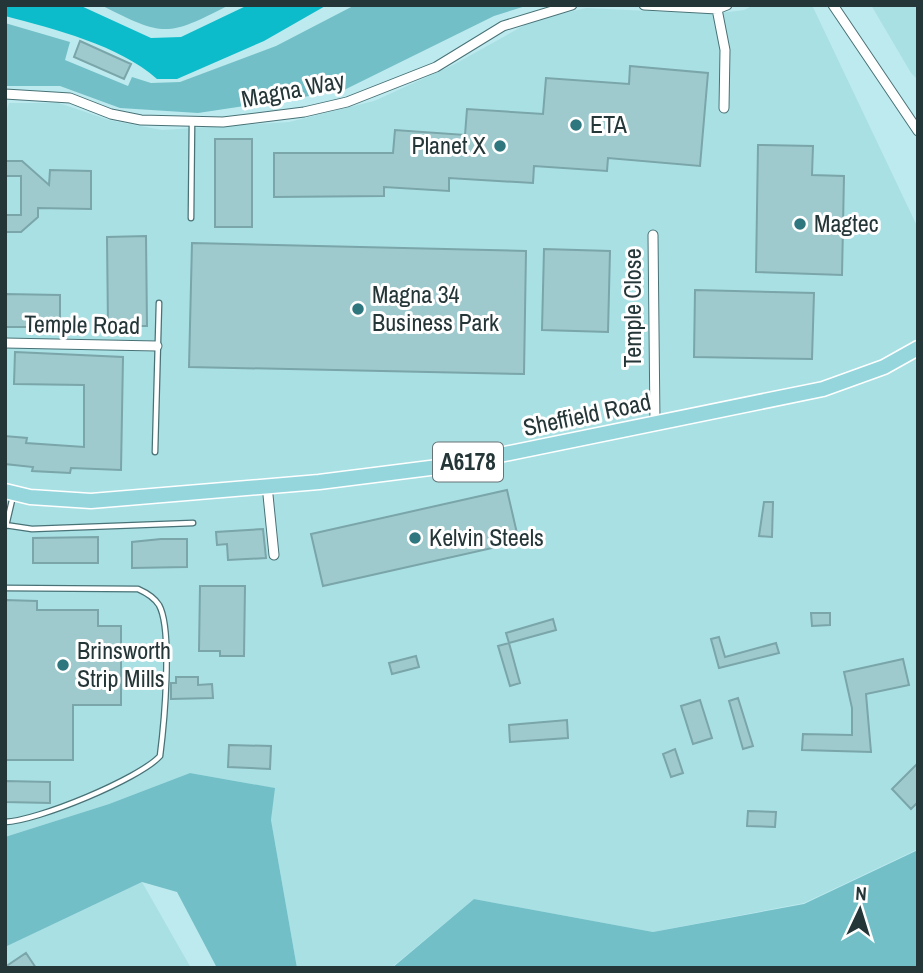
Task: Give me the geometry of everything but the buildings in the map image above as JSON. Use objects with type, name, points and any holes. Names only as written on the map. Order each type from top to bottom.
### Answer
[{"type":"main road","name":"Sheffield Road","points":[[10,492],[91,501],[319,482],[446,466],[831,387],[884,367],[918,348]]},
{"type":"street","name":"Magna Way","points":[[5,94],[70,98],[111,114],[141,120],[192,122],[262,118],[347,102],[436,67],[503,26],[572,5]]},
{"type":"street","points":[[644,5],[722,7],[725,50],[724,108]]},
{"type":"street","points":[[833,5],[918,131]]},
{"type":"street","name":"Temple Close","points":[[653,235],[655,423]]},
{"type":"street","name":"Temple Road","points":[[5,343],[157,346]]},
{"type":"street","points":[[267,485],[274,555]]},
{"type":"lane","points":[[191,218],[192,122]]},
{"type":"lane","points":[[155,453],[159,303]]},
{"type":"lane","points":[[10,492],[6,526],[32,529],[193,523]]},
{"type":"lane","points":[[5,589],[138,589],[150,595],[158,604],[165,620],[163,735],[160,756],[142,771],[34,818],[5,822]]},
{"type":"shaded area","points":[[5,5],[79,5],[151,38],[181,37],[248,5],[327,5],[264,41],[177,79],[157,79],[142,67],[105,48],[5,16]]},
{"type":"shaded area","points":[[101,5],[229,5],[192,23],[165,29],[139,23]]},
{"type":"shaded area","points":[[355,5],[529,5],[494,16],[342,91],[198,113],[120,108],[60,86],[5,86],[5,23],[70,42],[65,60],[128,86],[132,77],[151,83],[180,82],[276,46]]},
{"type":"shaded area","points":[[754,5],[812,5],[918,228],[918,849],[804,903],[653,932],[474,899],[391,968],[297,968],[271,820],[274,788],[190,773],[109,804],[5,837],[5,115],[9,103],[59,103],[109,120],[162,130],[289,122],[374,101],[453,65],[532,21],[586,8],[712,14],[744,10]]},
{"type":"shaded area","points":[[871,5],[918,5],[918,80],[911,73]]},
{"type":"shaded area","points":[[190,773],[275,788],[271,820],[297,968],[217,968],[177,892],[142,882],[5,947],[5,837],[109,804]]},
{"type":"shaded area","points":[[918,850],[918,968],[392,968],[474,899],[653,932],[804,904]]},
{"type":"shaded area","points":[[142,882],[191,968],[5,968],[5,947]]},
{"type":"place","name":"ETA","points":[[576,125]]},
{"type":"place","name":"Planet X","points":[[500,146]]},
{"type":"place","name":"Magtec","points":[[800,224]]},
{"type":"place","name":"Magna 34 Business Park","points":[[358,309]]},
{"type":"place","name":"Kelvin Steels","points":[[415,538]]},
{"type":"place","name":"Brinsworth Strip Mills","points":[[63,665]]}]
